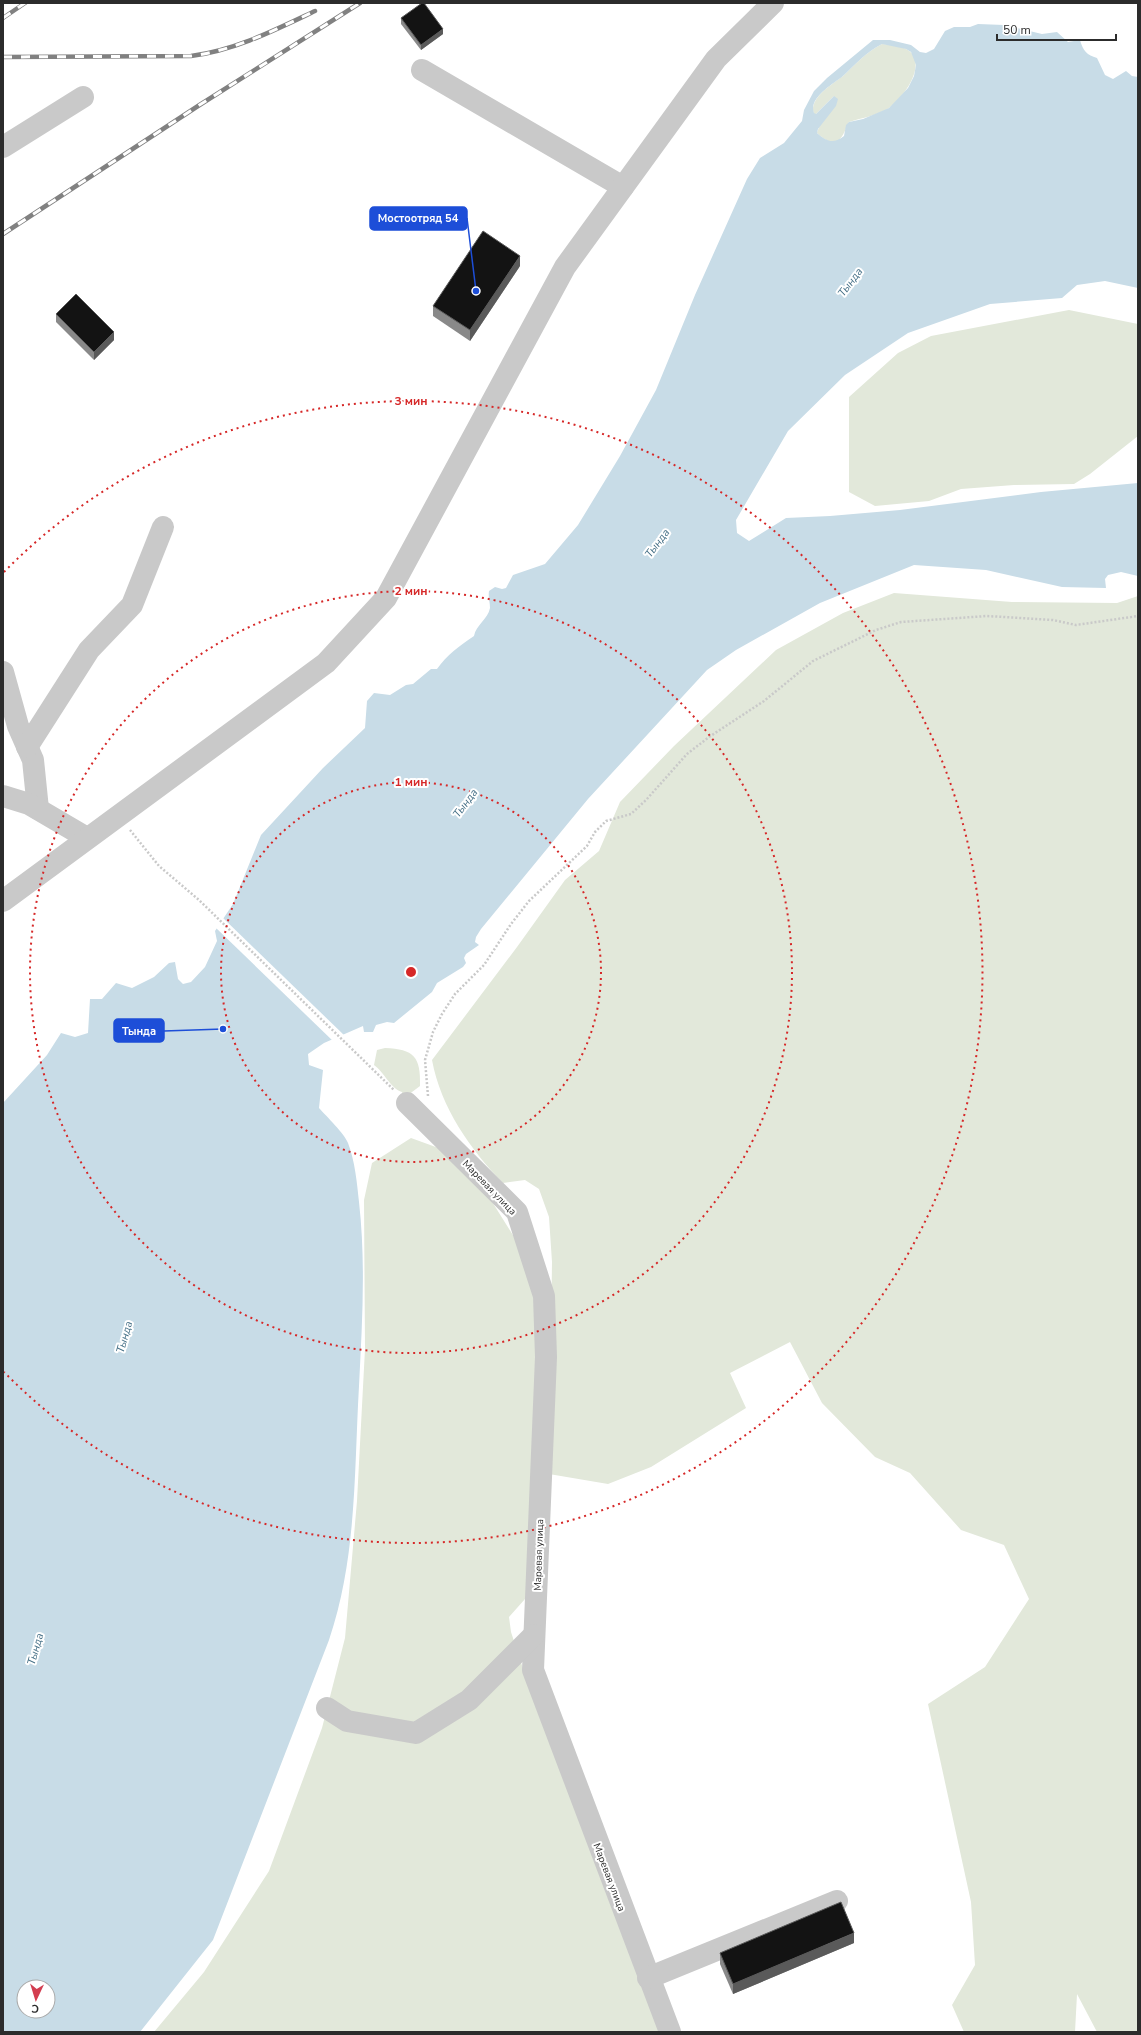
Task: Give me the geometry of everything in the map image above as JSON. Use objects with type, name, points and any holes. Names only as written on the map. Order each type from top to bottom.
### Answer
[{"type":"street","points":[[3,901],[326,663],[386,598],[565,267],[716,59],[773,3]]},
{"type":"street","points":[[422,70],[623,187]]},
{"type":"street","points":[[3,147],[83,97]]},
{"type":"street","points":[[27,748],[89,650],[132,605],[163,527]]},
{"type":"street","points":[[3,672],[18,726],[33,760],[38,809]]},
{"type":"street","points":[[3,796],[29,804],[87,838]]},
{"type":"street","name":"Маревая улица","points":[[407,1103],[516,1212],[544,1296],[546,1357],[533,1670],[648,1978],[670,2032]]},
{"type":"street","points":[[327,1708],[347,1722],[416,1733],[469,1700],[534,1635]]},
{"type":"street","points":[[648,1978],[837,1901]]},
{"type":"path","points":[[430,1126],[430,1103],[425,1060],[433,1032],[455,994],[484,965],[511,924],[549,881],[587,846],[596,832],[606,821],[631,814],[646,800],[687,754],[708,737],[764,701],[813,661],[876,630],[901,622],[988,616],[1053,620],[1076,625],[1138,616]]},
{"type":"path","points":[[118,815],[159,866],[217,918],[407,1103]]},
{"type":"shaded area","points":[[882,44],[894,45],[906,49],[913,55],[916,62],[912,79],[901,96],[889,108],[849,122],[838,141],[829,141],[817,133],[834,96],[816,114],[814,114],[813,108],[815,102],[822,92],[843,76],[866,54]]},
{"type":"shaded area","points":[[1069,310],[1138,324],[1138,436],[1090,474],[1074,484],[1014,485],[961,489],[929,501],[875,506],[849,492],[849,397],[898,353],[931,336]]},
{"type":"shaded area","points":[[894,593],[1012,602],[1117,603],[1138,596],[1138,2032],[1097,2032],[1077,1994],[1075,2032],[964,2032],[952,2005],[975,1965],[971,1902],[928,1704],[985,1667],[1029,1599],[1004,1545],[961,1530],[910,1473],[875,1457],[822,1403],[790,1342],[730,1373],[746,1408],[651,1467],[608,1484],[549,1474],[552,1262],[549,1217],[539,1189],[525,1180],[503,1183],[468,1142],[458,1127],[442,1095],[432,1060],[517,947],[565,880],[599,851],[620,802],[674,746],[776,650],[843,613]]},
{"type":"shaded area","points":[[385,1048],[403,1050],[414,1056],[417,1061],[420,1086],[408,1095],[403,1096],[402,1092],[394,1088],[374,1065],[377,1050]]},
{"type":"shaded area","points":[[411,1138],[444,1150],[476,1176],[516,1240],[538,1293],[530,1575],[525,1599],[509,1617],[511,1632],[534,1702],[663,2032],[154,2032],[204,1972],[269,1871],[322,1728],[345,1638],[357,1501],[365,1349],[364,1200],[372,1163]]},
{"type":"water","name":"Тында","points":[[978,24],[1004,25],[1042,34],[1057,32],[1068,42],[1080,40],[1086,52],[1097,58],[1105,75],[1113,79],[1126,71],[1132,76],[1138,77],[1138,288],[1105,281],[1077,285],[1062,298],[990,304],[908,333],[845,375],[788,431],[736,520],[737,533],[749,541],[786,518],[900,510],[1041,492],[1138,483],[1138,576],[1121,572],[1108,575],[1105,579],[1106,588],[1062,587],[986,570],[914,565],[820,603],[736,650],[707,670],[588,799],[481,929],[475,942],[479,945],[466,954],[464,958],[466,963],[463,967],[437,983],[432,992],[394,1023],[387,1022],[376,1025],[373,1032],[364,1032],[363,1026],[324,1043],[308,1054],[309,1065],[323,1070],[319,1108],[346,1139],[354,1165],[361,1225],[363,1271],[353,1514],[345,1578],[329,1640],[213,1940],[140,2032],[3,2032],[3,1103],[47,1055],[61,1033],[75,1037],[88,1033],[90,999],[102,999],[116,983],[132,988],[154,977],[169,963],[175,962],[178,979],[183,984],[191,982],[205,967],[217,941],[215,931],[233,904],[261,835],[323,768],[365,728],[367,701],[374,693],[390,695],[406,685],[413,684],[431,669],[437,669],[445,659],[463,643],[474,636],[475,632],[489,612],[489,591],[495,587],[502,589],[506,588],[513,575],[545,564],[578,525],[620,456],[656,390],[695,295],[747,179],[760,158],[784,143],[802,121],[804,110],[814,91],[827,78],[873,40],[890,40],[911,45],[920,52],[926,53],[934,49],[945,31],[954,27],[970,27]],"holes":[[[882,44],[906,49],[911,52],[916,65],[914,76],[908,88],[889,108],[863,119],[849,122],[846,125],[844,136],[840,139],[830,141],[817,133],[818,129],[836,106],[838,99],[834,96],[816,114],[814,113],[813,107],[822,92],[876,47]]]},
{"type":"pier","points":[[222,917],[346,1037],[334,1042],[215,927]]},
{"type":"building","points":[[424,3],[443,29],[421,45],[401,18]]},
{"type":"building","points":[[483,231],[520,256],[470,330],[433,306]]},
{"type":"building","points":[[76,294],[114,332],[94,352],[56,314]]},
{"type":"building","points":[[841,1902],[854,1933],[733,1984],[720,1953]]},
{"type":"railway","points":[[3,18],[25,3]]},
{"type":"railway","points":[[3,234],[198,106],[360,3]]},
{"type":"railway","points":[[3,57],[191,56],[208,53],[239,44],[270,32],[315,11]]},
{"type":"place","name":"Мостоотряд 54","points":[[476,291]]},
{"type":"place","name":"Тында","points":[[223,1029]]}]
